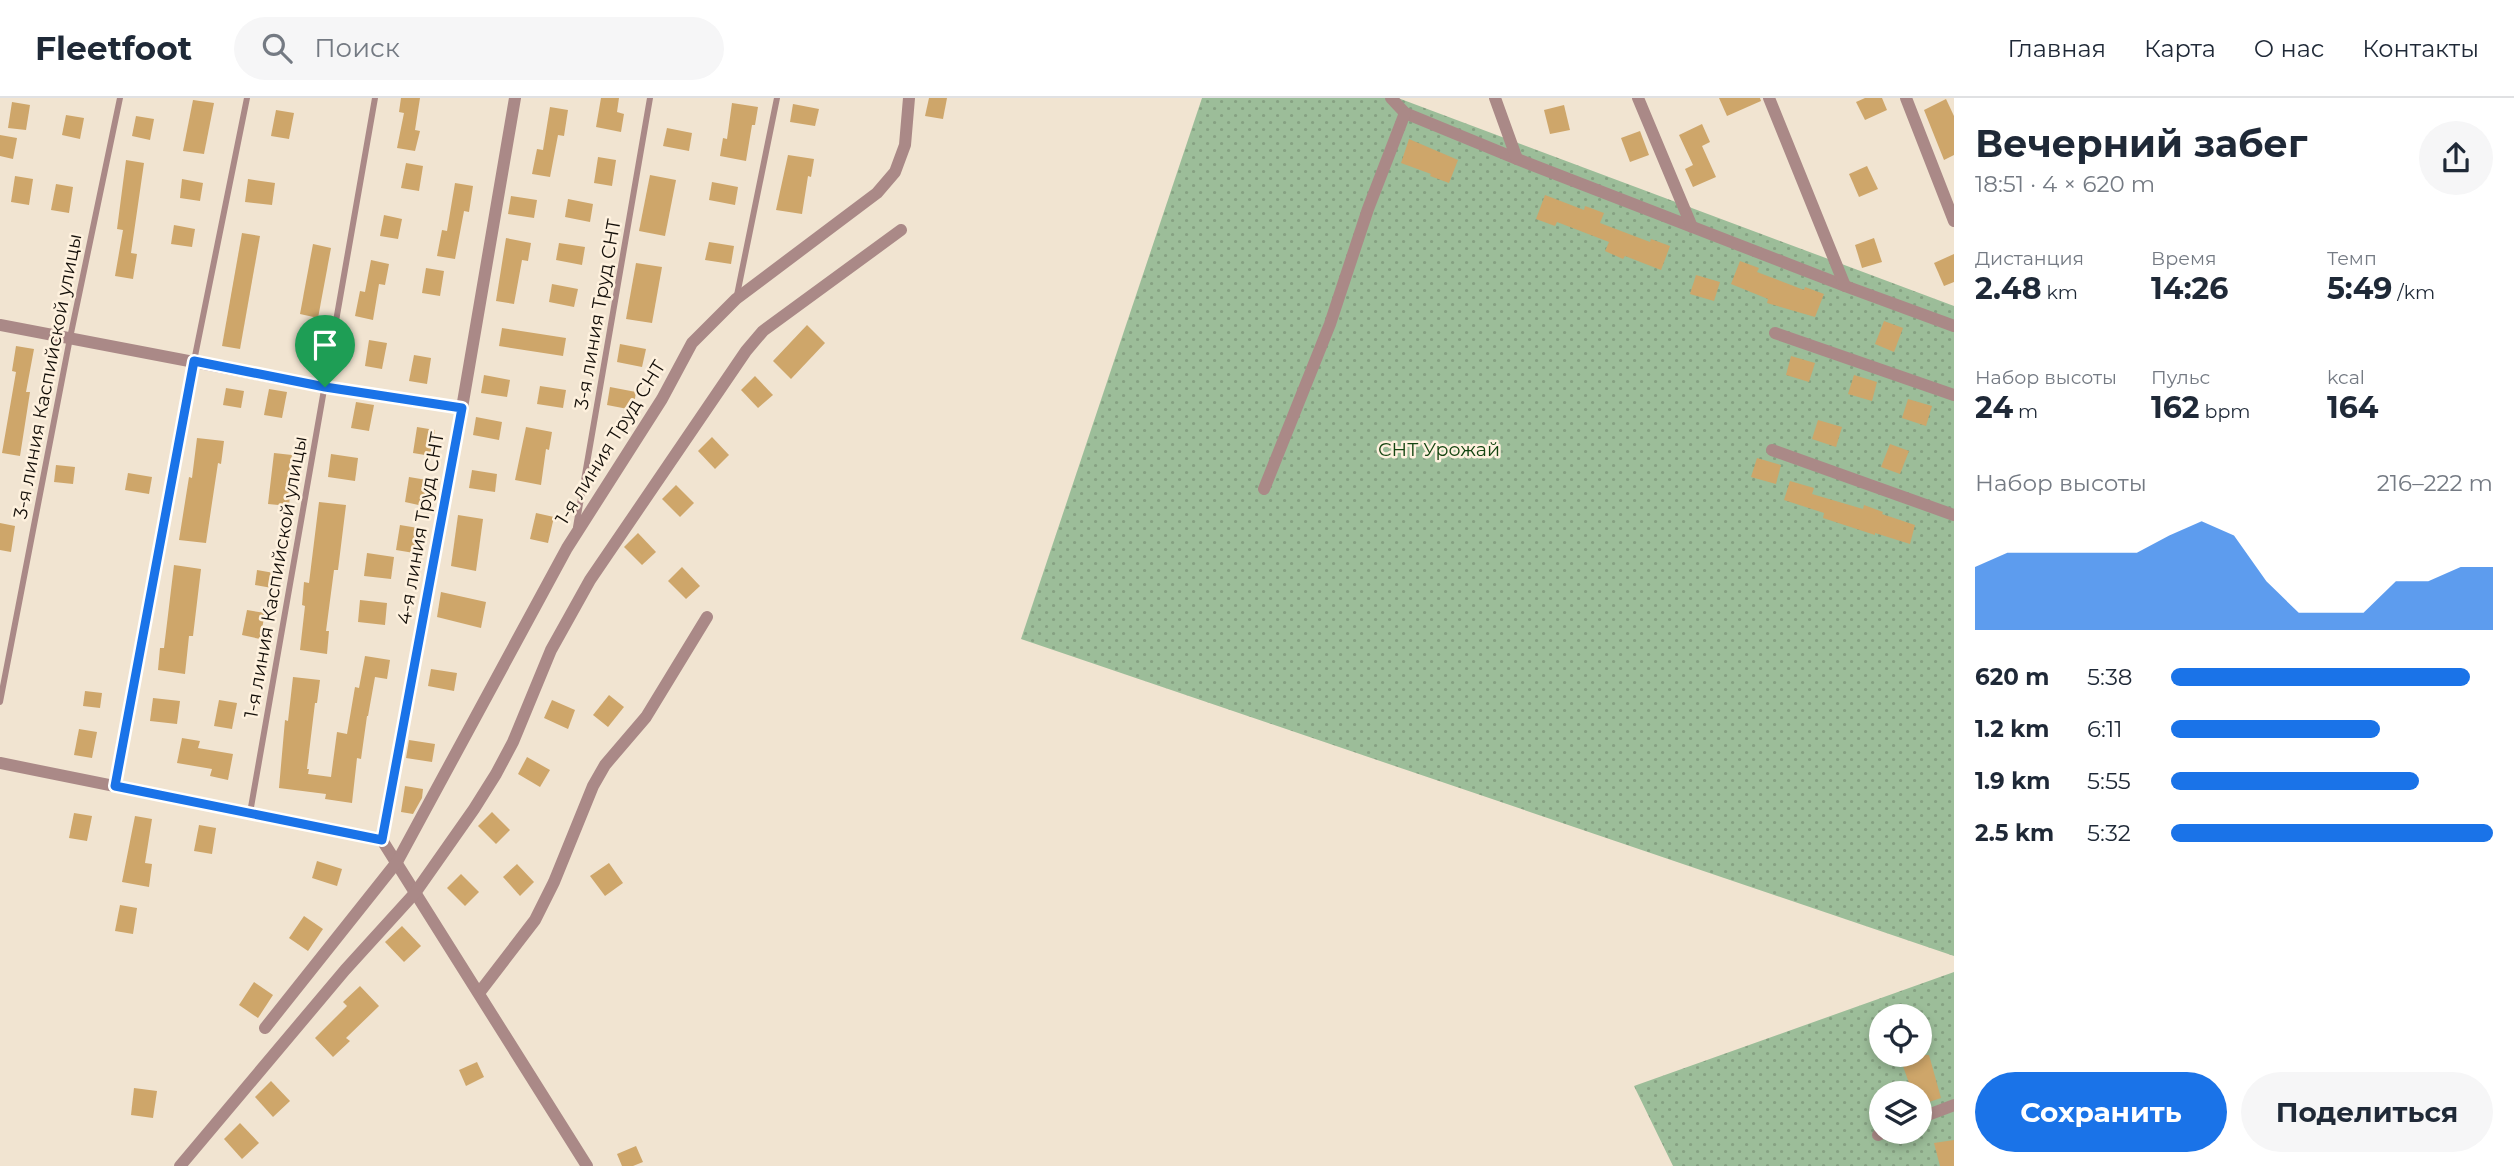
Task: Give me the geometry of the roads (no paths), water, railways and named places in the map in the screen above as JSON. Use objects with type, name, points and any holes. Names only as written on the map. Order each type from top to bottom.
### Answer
[{"type":"street","name":"4-я линия Труд СНТ","points":[[382,840],[462,408],[515,98]]},
{"type":"street","name":"1-я линия Труд СНТ","points":[[265,1028],[397,862],[575,536],[662,399],[692,343],[737,299],[877,194],[895,172],[905,145],[909,98]]},
{"type":"street","points":[[1391,98],[1405,113],[1517,159],[1954,326]]},
{"type":"street","points":[[1495,98],[1517,159]]},
{"type":"street","points":[[1638,98],[1692,227]]},
{"type":"street","points":[[1769,98],[1845,286]]},
{"type":"street","points":[[1906,98],[1954,220]]},
{"type":"street","points":[[1265,489],[1330,324],[1368,209],[1405,113]]},
{"type":"street","points":[[180,1166],[345,970],[415,893],[496,774],[513,742],[551,650],[590,580],[746,351],[763,331],[901,230]]},
{"type":"street","points":[[0,325],[325,387],[462,408]]},
{"type":"street","points":[[1775,333],[1954,395]]},
{"type":"street","points":[[1772,450],[1954,514]]},
{"type":"street","points":[[479,993],[535,920],[564,862],[593,786],[605,765],[646,717],[707,617]]},
{"type":"street","points":[[0,763],[382,840],[587,1166]]},
{"type":"street","points":[[1932,1113],[1954,1105]]},
{"type":"lane","name":"3-я линия Каспийской улицы","points":[[0,702],[69,338],[120,98]]},
{"type":"lane","points":[[115,786],[194,361],[247,98]]},
{"type":"lane","name":"1-я линия Каспийской улицы","points":[[250,814],[375,98]]},
{"type":"lane","name":"3-я линия Труд СНТ","points":[[575,536],[650,98]]},
{"type":"lane","points":[[737,299],[777,98]]},
{"type":"park label","name":"СНТ Урожай","points":[[1439,449]]}]
